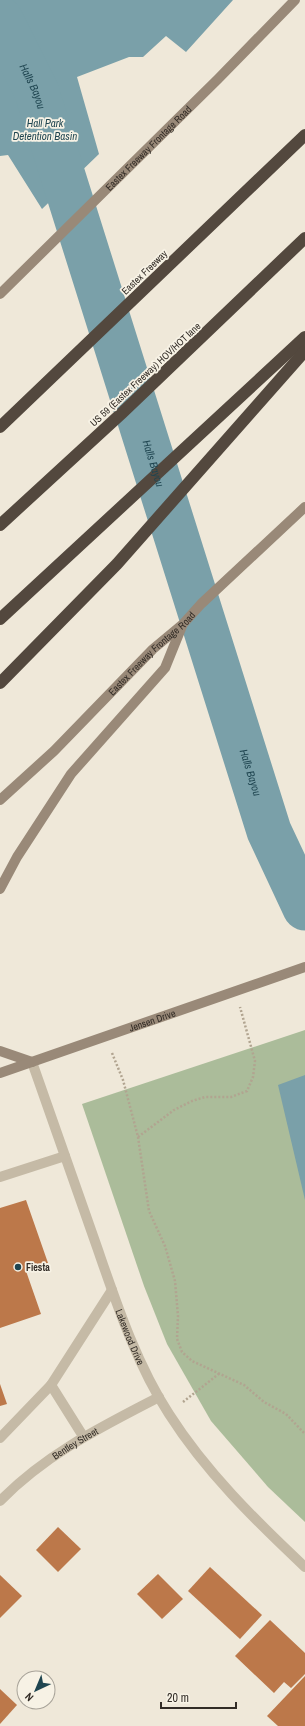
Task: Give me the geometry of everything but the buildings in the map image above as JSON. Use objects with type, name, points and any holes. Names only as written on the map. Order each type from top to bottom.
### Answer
[{"type":"highway","name":"Eastex Freeway","points":[[0,427],[305,135]]},
{"type":"highway","name":"US 59 (Eastex Freeway) HOV/HOT lane","points":[[0,525],[122,413],[305,238]]},
{"type":"highway","points":[[0,619],[305,337]]},
{"type":"highway","points":[[0,683],[117,564],[305,351]]},
{"type":"main road","name":"Eastex Freeway Frontage Road","points":[[0,294],[218,79],[295,0]]},
{"type":"main road","name":"Eastex Freeway Frontage Road","points":[[0,800],[54,751],[153,649],[183,624],[201,604],[305,507]]},
{"type":"main road","points":[[0,889],[17,857],[70,774],[165,668],[183,624]]},
{"type":"main road","name":"Jensen Drive","points":[[0,1073],[305,967]]},
{"type":"main road","points":[[0,1051],[32,1062]]},
{"type":"street","name":"Lakewood Drive","points":[[32,1062],[112,1290],[143,1365],[159,1397],[168,1413],[198,1455],[224,1487],[253,1518],[305,1567]]},
{"type":"street","points":[[0,1177],[65,1156]]},
{"type":"street","points":[[0,1438],[51,1385],[112,1290]]},
{"type":"street","points":[[51,1385],[83,1436]]},
{"type":"street","name":"Bentley Street","points":[[0,1501],[50,1457],[83,1436],[159,1397]]},
{"type":"path","points":[[138,1137],[174,1110],[192,1101],[205,1097],[231,1097],[246,1091],[253,1077],[255,1061],[236,991]]},
{"type":"path","points":[[105,1037],[123,1080],[138,1137],[149,1211],[165,1246],[175,1281],[178,1316],[177,1339],[182,1352],[192,1361],[220,1372],[244,1384],[264,1402],[286,1414],[305,1434]]},
{"type":"path","points":[[168,1413],[220,1372]]},
{"type":"green space","points":[[305,1030],[305,1522],[268,1487],[211,1421],[167,1344],[144,1286],[82,1104]]},
{"type":"water","name":"Hall Park Detention Basin","points":[[0,0],[233,0],[186,52],[166,36],[143,57],[129,57],[77,77],[99,154],[42,209],[8,155],[0,156]]},
{"type":"water","points":[[305,1075],[305,1200],[278,1085]]},
{"type":"waterway","name":"Halls Bayou","points":[[0,19],[37,93],[269,831],[305,908]]},
{"type":"place","name":"Fiesta","points":[[18,1267]]}]
